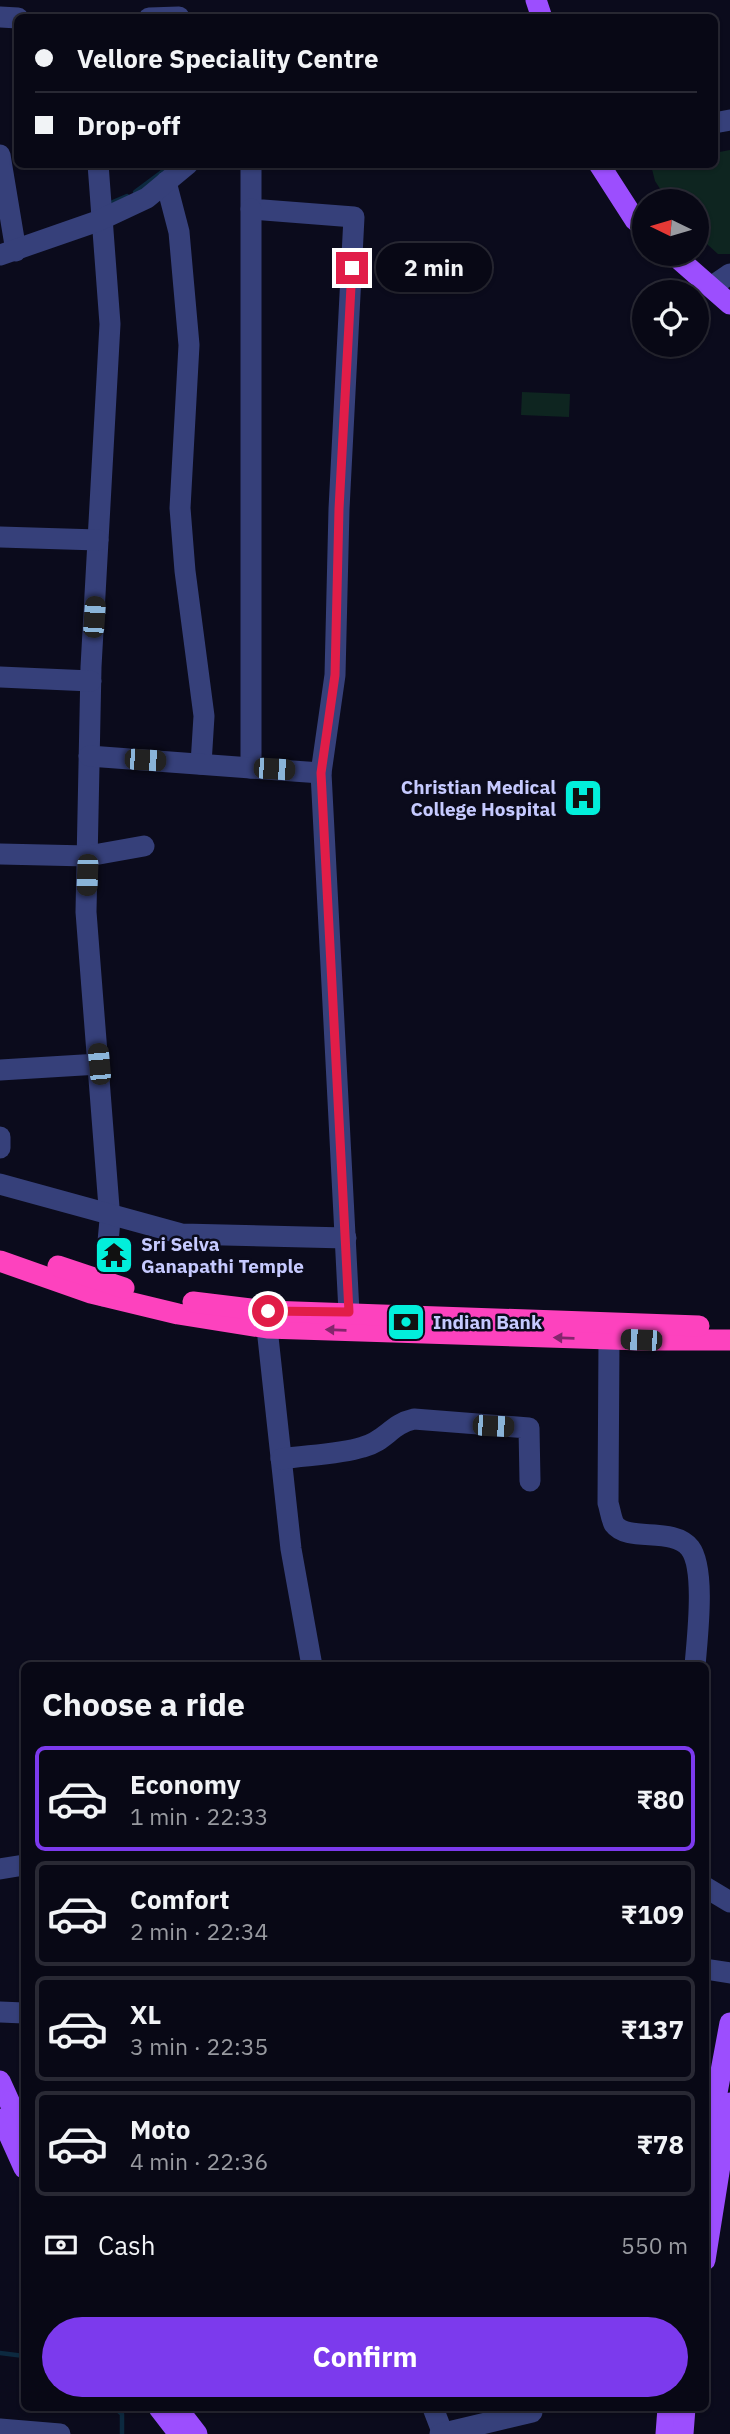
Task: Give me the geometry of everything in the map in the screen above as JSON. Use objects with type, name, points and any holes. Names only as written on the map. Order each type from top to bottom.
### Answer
[{"type":"highway","points":[[0,1246],[104,1289],[202,1304],[268,1311],[730,1326]]},
{"type":"highway","points":[[0,1261],[104,1289],[178,1314],[267,1328],[609,1339],[730,1340]]},
{"type":"main road","points":[[602,168],[632,215]]},
{"type":"main road","points":[[687,266],[730,304]]},
{"type":"main road","points":[[709,2136],[730,2023]]},
{"type":"main road","points":[[0,2081],[21,2127]]},
{"type":"main road","points":[[709,2235],[730,2103]]},
{"type":"main road","points":[[0,2116],[21,2162]]},
{"type":"main road","points":[[161,2411],[179,2434]]},
{"type":"main road","points":[[179,2411],[197,2434]]},
{"type":"main road","points":[[666,2434],[668,2411]]},
{"type":"main road","points":[[683,2434],[685,2411]]},
{"type":"street","points":[[0,155],[8,253],[101,220],[147,198],[183,168]]},
{"type":"street","points":[[98,168],[110,324],[91,681],[86,912],[109,1212],[104,1289]]},
{"type":"street","points":[[251,168],[251,768]]},
{"type":"street","points":[[166,182],[179,232],[189,345],[180,508],[184,571],[204,716],[201,764]]},
{"type":"street","points":[[251,209],[354,217],[339,509],[335,675],[321,773],[349,1312]]},
{"type":"street","points":[[711,287],[730,274]]},
{"type":"street","points":[[0,537],[98,540]]},
{"type":"street","points":[[0,677],[91,681]]},
{"type":"street","points":[[89,756],[321,773]]},
{"type":"street","points":[[0,854],[88,856],[144,846]]},
{"type":"street","points":[[0,1070],[99,1064]]},
{"type":"street","points":[[0,1137],[0,1148]]},
{"type":"street","points":[[0,1184],[181,1234],[345,1238]]},
{"type":"street","points":[[267,1328],[291,1549],[311,1662]]},
{"type":"street","points":[[609,1339],[608,1503],[613,1522],[620,1529],[681,1540],[694,1555],[697,1568],[695,1662]]},
{"type":"street","points":[[281,1459],[362,1448],[384,1439],[398,1422],[414,1419],[529,1428],[530,1480]]},
{"type":"street","points":[[0,1869],[21,1866]]},
{"type":"street","points":[[709,1889],[730,1902]]},
{"type":"street","points":[[709,1970],[730,1973]]},
{"type":"street","points":[[0,2012],[21,2013]]},
{"type":"street","points":[[434,2411],[442,2434],[529,2411]]},
{"type":"street","points":[[518,2434],[532,2411]]},
{"type":"street","points":[[0,2429],[61,2434]]},
{"type":"green space","points":[[730,150],[730,254],[718,254],[709,246],[709,189],[660,189],[652,168],[718,168],[718,152]]},
{"type":"green space","points":[[522,392],[570,394],[569,417],[521,415]]},
{"type":"waterway","points":[[135,192],[167,168]]},
{"type":"waterway","points":[[106,205],[127,196]]},
{"type":"waterway","points":[[0,2353],[21,2356]]},
{"type":"waterway","points":[[118,2411],[122,2414],[122,2434]]},
{"type":"place","name":"Christian Medical College Hospital","points":[[583,798]]},
{"type":"place","name":"Sri Selva Ganapathi Temple","points":[[114,1255]]},
{"type":"place","name":"Indian Bank","points":[[406,1322]]},
{"type":"route","points":[[268,1311],[349,1312],[321,773],[335,675],[339,509],[352,268]]}]
